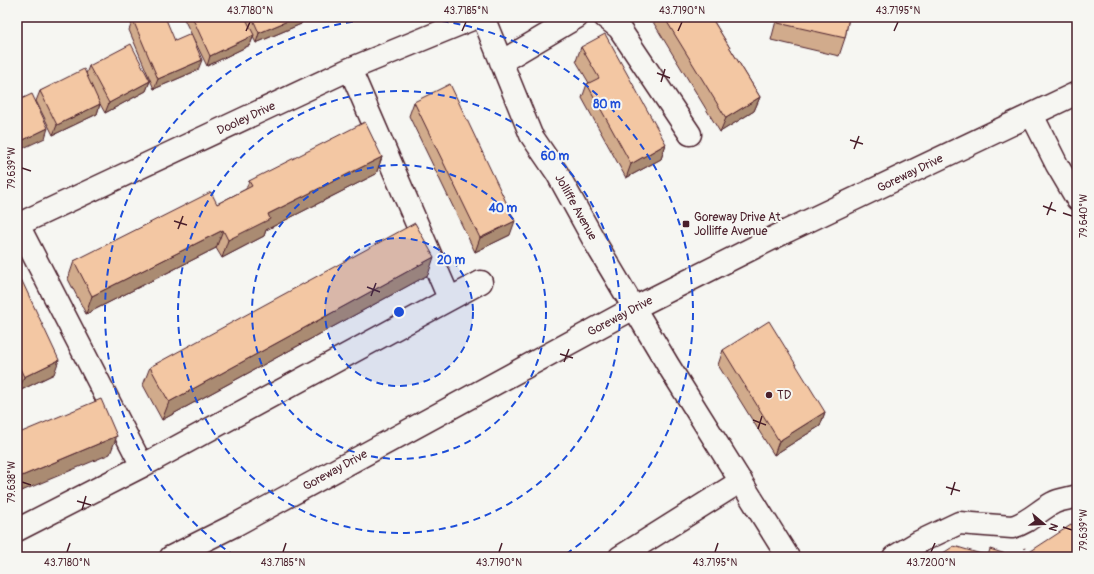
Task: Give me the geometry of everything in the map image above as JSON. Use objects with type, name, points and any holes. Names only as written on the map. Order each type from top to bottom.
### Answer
[{"type":"main road","name":"Dooley Drive","points":[[18,225],[350,69],[477,17]]},
{"type":"main road","name":"Jolliffe Avenue","points":[[483,17],[531,135],[557,173],[596,244],[668,365],[788,557]]},
{"type":"main road","points":[[501,62],[578,17]]},
{"type":"main road","points":[[605,17],[619,28],[690,134]]},
{"type":"main road","points":[[350,69],[449,298]]},
{"type":"main road","name":"Goreway Drive","points":[[171,557],[235,525],[634,308],[787,231],[1077,93]]},
{"type":"main road","points":[[1032,114],[1077,199]]},
{"type":"main road","points":[[18,225],[142,466]]},
{"type":"main road","points":[[17,530],[142,466],[449,298],[481,282]]},
{"type":"main road","points":[[620,557],[741,481]]},
{"type":"main road","points":[[894,557],[919,542],[960,523],[1012,527],[1026,521],[1052,504],[1077,496]]},
{"type":"building","points":[[140,17],[165,17],[175,41],[191,34],[202,60],[158,79],[133,20]]},
{"type":"building","points":[[192,17],[245,17],[254,35],[210,56]]},
{"type":"building","points":[[252,17],[297,17],[259,33]]},
{"type":"building","points":[[664,17],[711,17],[760,97],[726,118]]},
{"type":"building","points":[[779,17],[849,17],[845,38],[778,23]]},
{"type":"building","points":[[605,34],[666,144],[631,164],[587,84],[599,78],[581,47]]},
{"type":"building","points":[[131,44],[150,81],[109,103],[89,66]]},
{"type":"building","points":[[84,69],[100,104],[57,125],[40,91]]},
{"type":"building","points":[[450,84],[515,221],[480,238],[414,102]]},
{"type":"building","points":[[32,94],[48,128],[17,143],[17,101]]},
{"type":"building","points":[[365,122],[382,157],[268,214],[270,219],[228,240],[223,230],[92,296],[74,261],[211,192],[217,204],[252,186],[249,181]]},
{"type":"building","points":[[415,223],[434,257],[169,402],[150,367]]},
{"type":"building","points":[[22,281],[59,360],[24,377],[17,362],[17,284]]},
{"type":"building","name":"TD","points":[[769,321],[825,412],[779,441],[723,350]]},
{"type":"building","points":[[101,399],[117,436],[17,478],[17,434]]},
{"type":"building","points":[[1077,521],[1077,557],[1020,557],[1031,551]]},
{"type":"building","points":[[954,546],[988,556],[990,549],[1015,557],[937,557]]},
{"type":"place","name":"Goreway Drive At Jolliffe Avenue","points":[[686,224]]},
{"type":"place","name":"TD","points":[[769,395]]}]
